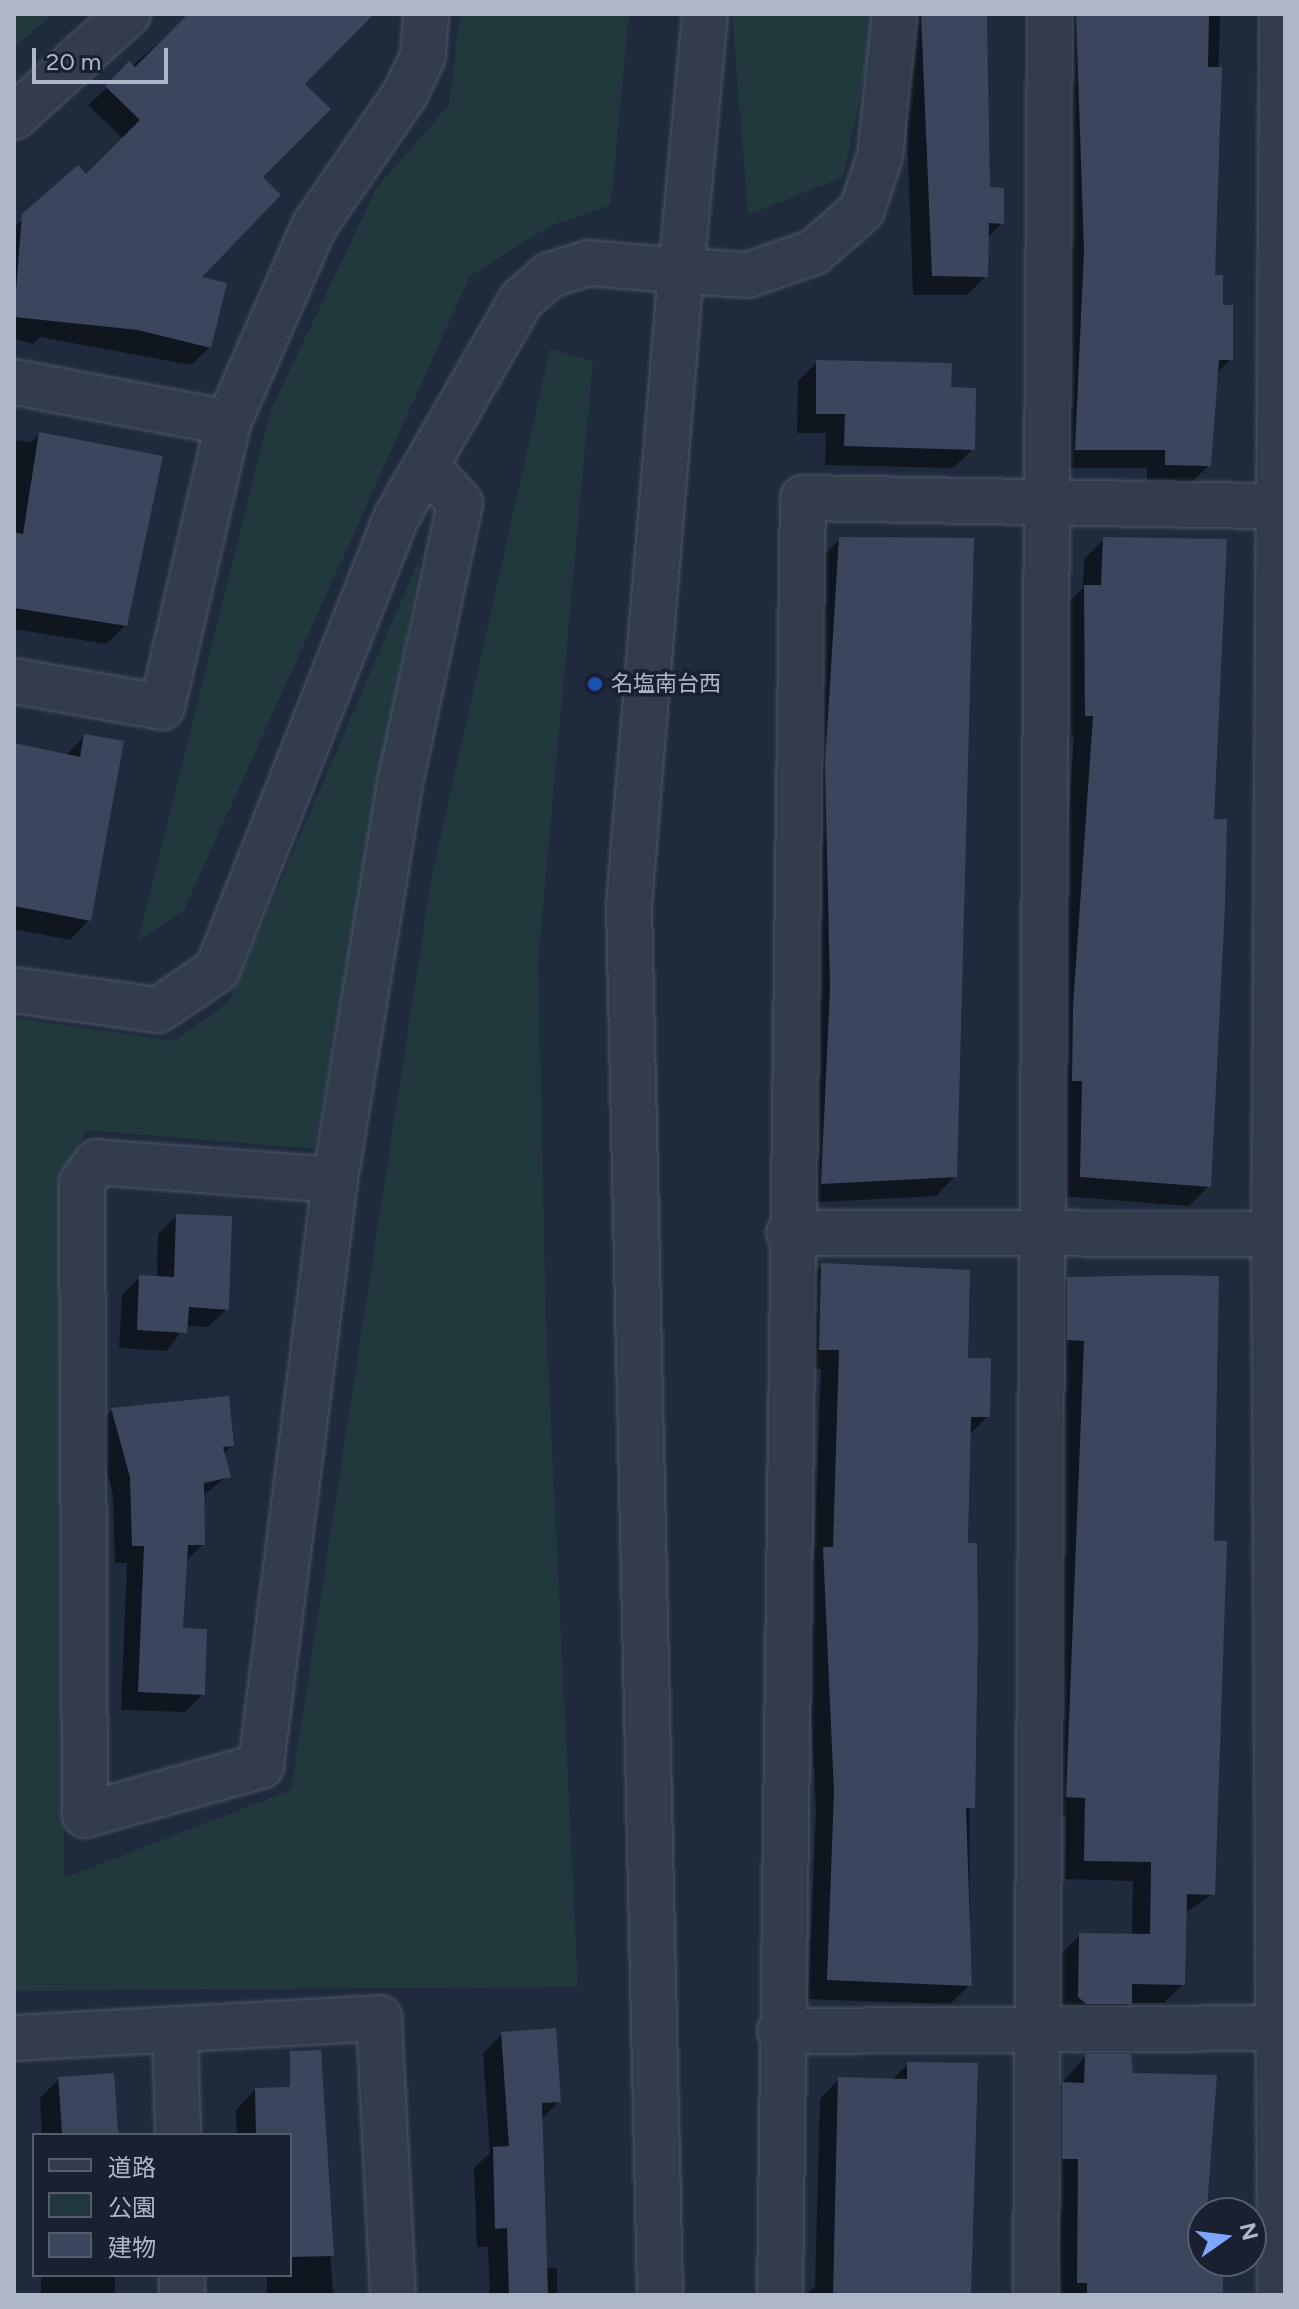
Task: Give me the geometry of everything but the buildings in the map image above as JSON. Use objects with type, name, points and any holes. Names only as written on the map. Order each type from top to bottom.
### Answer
[{"type":"street","points":[[14,117],[128,14]]},
{"type":"street","points":[[14,681],[162,707],[228,423],[314,226],[405,94],[423,56],[426,14]]},
{"type":"street","points":[[660,2295],[629,905],[705,14]]},
{"type":"street","points":[[14,990],[158,1010],[217,970],[397,516],[521,300],[550,275],[589,263],[748,275],[787,265],[862,210],[880,156],[895,14]]},
{"type":"street","points":[[1036,2295],[1035,2027],[1050,14]]},
{"type":"street","points":[[1280,2295],[1282,14]]},
{"type":"street","points":[[14,382],[228,423]]},
{"type":"street","points":[[335,1180],[97,1162],[82,1183],[85,1815],[261,1766],[335,1180],[399,788],[460,503],[426,466]]},
{"type":"street","points":[[780,2295],[789,1233],[803,498],[1280,506]]},
{"type":"street","points":[[789,1233],[1043,1231],[1280,1234]]},
{"type":"street","points":[[14,2038],[379,2018],[393,2295]]},
{"type":"street","points":[[780,2031],[1035,2027],[1280,2028]]},
{"type":"street","points":[[175,2029],[178,2133]]},
{"type":"green space","points":[[14,14],[53,14],[14,48]]},
{"type":"green space","points":[[460,14],[629,14],[611,205],[548,227],[470,276],[184,910],[138,941],[270,412],[377,187],[449,105]]},
{"type":"green space","points":[[732,14],[878,14],[843,177],[748,215]]},
{"type":"green space","points":[[550,349],[593,361],[538,961],[546,1322],[578,1987],[14,1991],[14,1018],[175,1041],[228,1003],[421,555],[314,1149],[86,1130],[59,1187],[64,1878],[291,1790],[432,875]]},
{"type":"place","name":"名塩南台西","points":[[595,684]]}]
